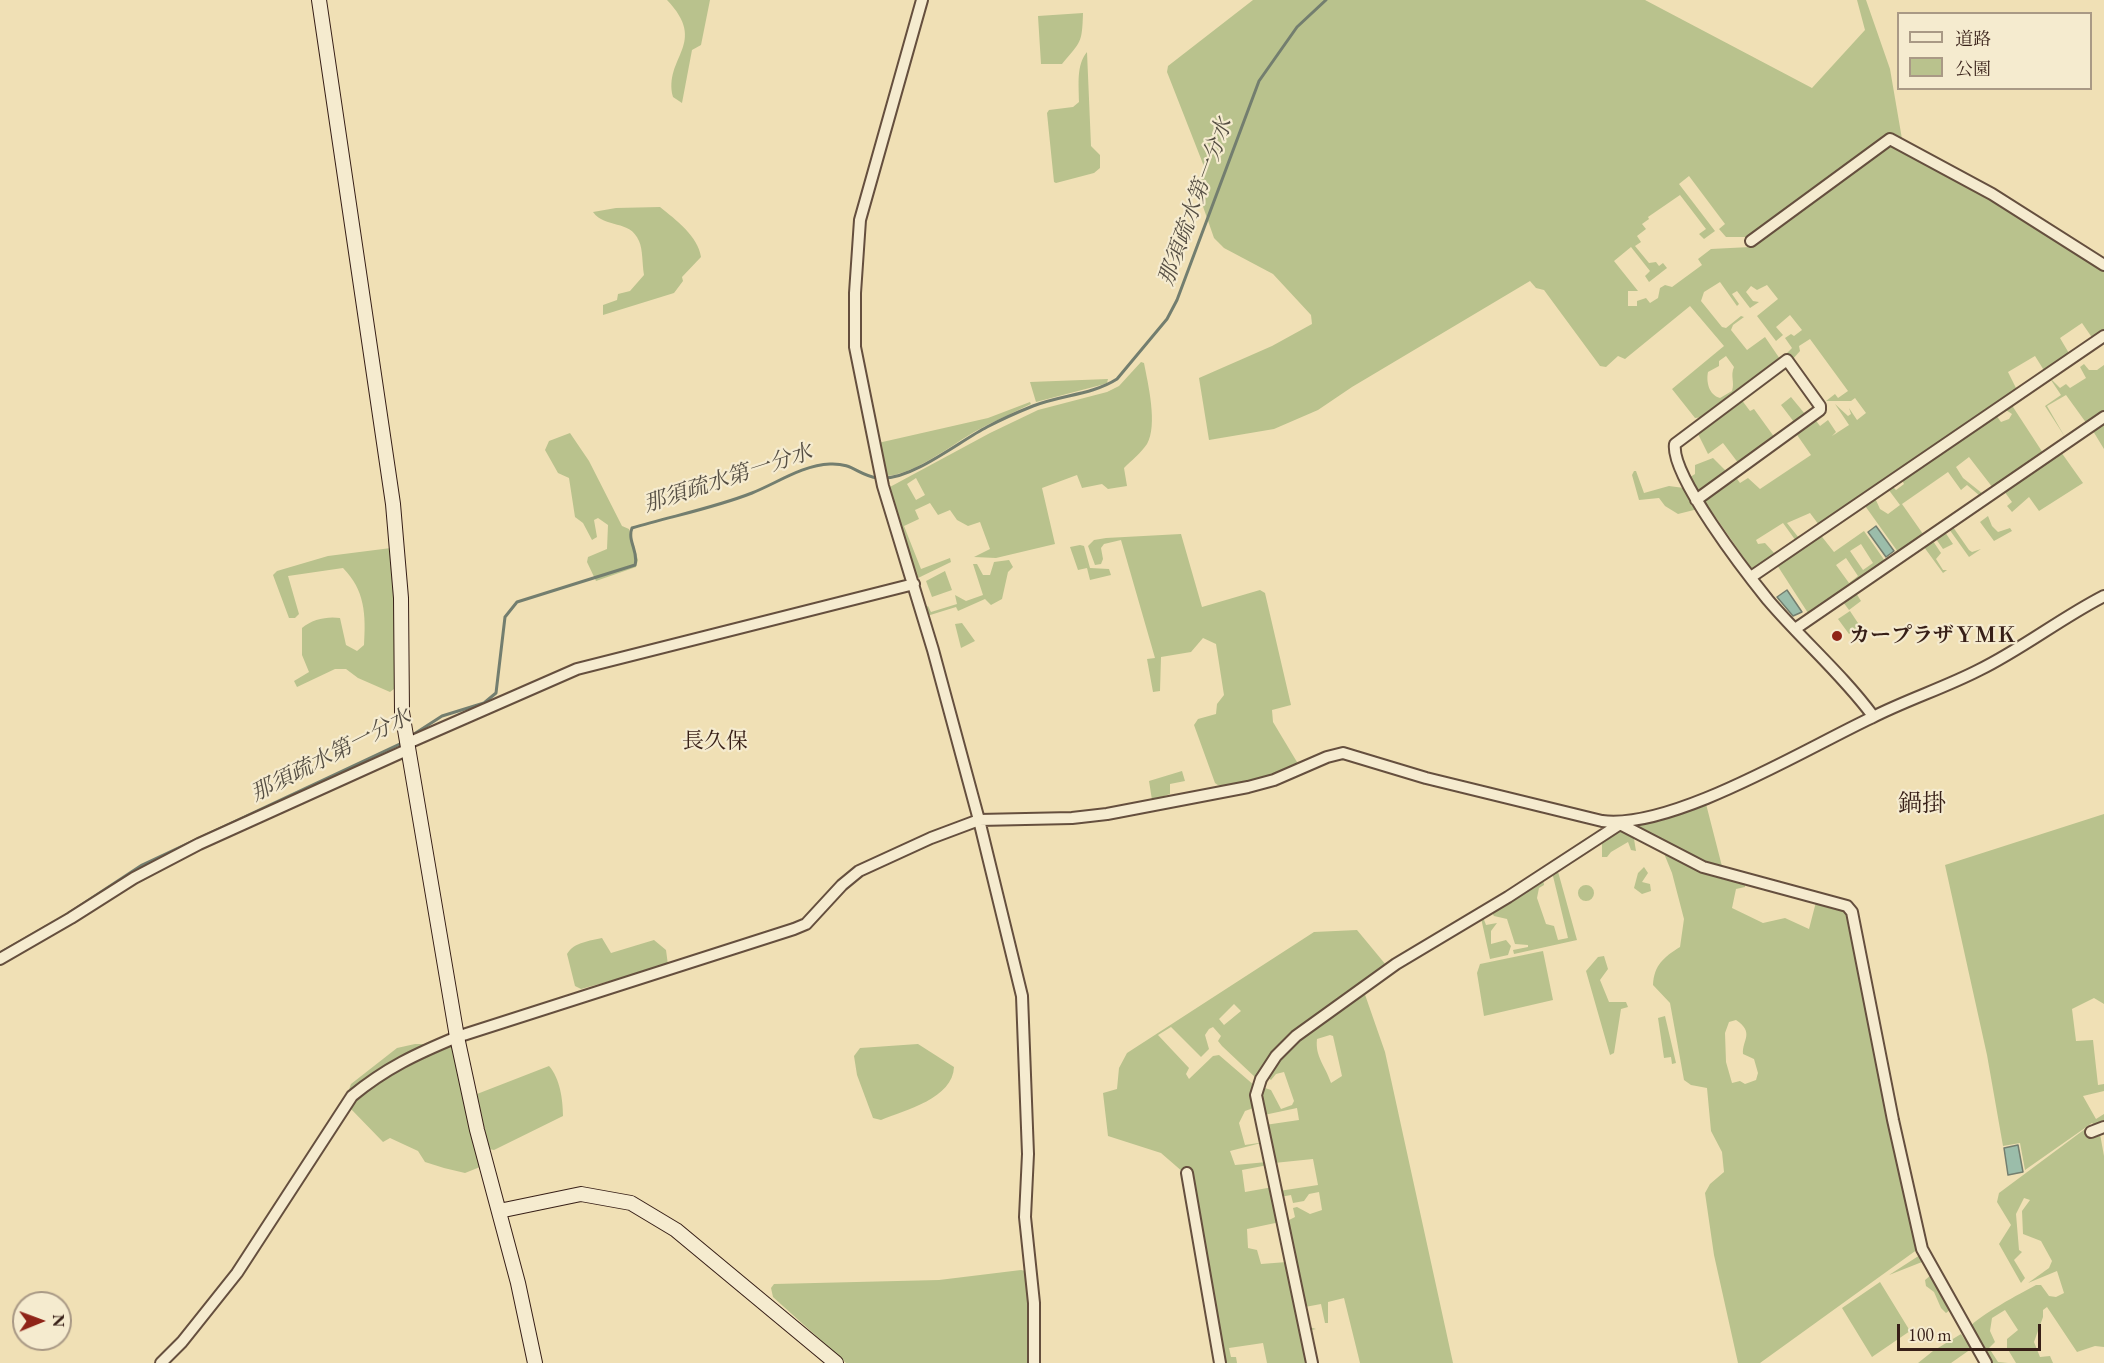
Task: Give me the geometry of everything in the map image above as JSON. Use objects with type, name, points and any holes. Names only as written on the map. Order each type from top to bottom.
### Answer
[{"type":"street","points":[[319,0],[393,504],[400,598],[400,681],[408,746],[457,1037],[477,1130],[535,1363]]},
{"type":"street","points":[[922,0],[860,220],[854,322],[855,347],[883,486],[914,584],[980,820],[1022,996],[1028,1154],[1025,1217],[1034,1303],[1034,1363]]},
{"type":"street","points":[[1751,241],[1890,139],[1992,195],[2104,265]]},
{"type":"street","points":[[1751,577],[2104,336]]},
{"type":"street","points":[[1696,500],[1820,410],[1820,406],[1786,360],[1675,444],[1683,480],[1696,500],[1751,577],[1795,629],[1828,662],[1873,716]]},
{"type":"street","points":[[1795,629],[2104,417]]},
{"type":"street","points":[[0,959],[134,878],[190,849],[577,669],[914,584]]},
{"type":"street","points":[[1312,1363],[1258,1102],[1257,1086],[1276,1056],[1296,1035],[1387,971],[1620,824],[1681,808],[1724,791],[1873,716],[1980,670],[2104,596]]},
{"type":"street","points":[[161,1363],[182,1342],[237,1272],[352,1096],[405,1058],[457,1037],[795,929],[806,924],[842,885],[859,871],[931,838],[980,820],[1071,818],[1107,814],[1248,787],[1274,780],[1327,757],[1343,753],[1356,755],[1426,778],[1620,824],[1703,867],[1847,906],[1851,912],[1922,1249],[1986,1363]]},
{"type":"street","points":[[2091,1132],[2104,1127]]},
{"type":"street","points":[[1187,1173],[1220,1363]]},
{"type":"street","points":[[499,1211],[581,1194],[610,1197],[631,1203],[676,1230],[836,1363]]},
{"type":"green space","points":[[667,0],[710,0],[701,45],[692,50],[682,103],[673,97],[672,83],[685,39],[684,28],[679,15]]},
{"type":"green space","points":[[1253,0],[1645,0],[1812,88],[1865,30],[1857,0],[1866,0],[1890,69],[1902,139],[2005,198],[2104,260],[2104,331],[2093,339],[2082,323],[2060,338],[2070,355],[2045,372],[2035,356],[2008,372],[2019,394],[2024,392],[2026,396],[2014,403],[2013,407],[2043,453],[1993,488],[1969,457],[1956,467],[1963,478],[1983,494],[1980,496],[1967,485],[1961,490],[1948,472],[1902,504],[1923,534],[1898,552],[1863,503],[1890,484],[1896,490],[1904,484],[1900,476],[1819,525],[1810,513],[1787,523],[1799,538],[1796,541],[1783,523],[1756,540],[1758,544],[1765,543],[1775,554],[1755,569],[1751,568],[1703,499],[1735,476],[1740,483],[1748,478],[1760,489],[1811,455],[1795,432],[1814,418],[1820,426],[1828,420],[1836,432],[1832,436],[1849,425],[1835,404],[1848,416],[1851,414],[1849,408],[1857,420],[1866,413],[1855,398],[1851,401],[1826,401],[1835,394],[1838,398],[1848,391],[1810,339],[1799,346],[1800,351],[1792,360],[1787,353],[1792,348],[1785,338],[1791,334],[1794,336],[1802,330],[1790,315],[1776,327],[1783,335],[1776,341],[1757,316],[1778,299],[1767,285],[1757,290],[1751,286],[1746,292],[1753,301],[1759,302],[1750,308],[1737,291],[1732,294],[1739,304],[1737,306],[1720,282],[1704,292],[1701,301],[1722,327],[1726,328],[1741,316],[1744,317],[1733,325],[1731,330],[1747,350],[1765,337],[1780,359],[1777,364],[1703,417],[1695,418],[1672,389],[1724,346],[1690,306],[1625,359],[1618,356],[1606,367],[1600,366],[1544,290],[1536,288],[1530,281],[1352,387],[1318,410],[1274,429],[1209,440],[1199,378],[1272,346],[1312,324],[1311,315],[1273,274],[1224,248],[1214,238],[1199,195],[1198,179],[1205,169],[1167,72],[1168,66]],"holes":[[[1879,152],[1750,247],[1711,249],[1698,259],[1702,265],[1672,287],[1665,285],[1660,288],[1658,298],[1650,303],[1646,298],[1637,301],[1637,306],[1628,306],[1628,291],[1638,291],[1614,261],[1631,247],[1650,271],[1645,276],[1649,282],[1667,268],[1663,263],[1659,266],[1656,262],[1649,263],[1635,246],[1641,242],[1637,236],[1646,229],[1642,224],[1649,219],[1648,217],[1680,195],[1706,229],[1699,234],[1704,239],[1715,231],[1679,184],[1689,176],[1725,224],[1719,229],[1726,237],[1750,237]],[[1726,356],[1734,367],[1732,391],[1720,398],[1713,394],[1707,380],[1708,372],[1719,366],[1719,361]],[[2003,408],[2012,414],[2009,419],[2001,422],[1996,415]],[[1888,489],[1900,505],[1888,514],[1880,509],[1875,498]]]},
{"type":"green space","points":[[1083,13],[1081,37],[1073,51],[1062,64],[1041,64],[1038,16]]},
{"type":"green space","points":[[1087,52],[1091,146],[1100,155],[1100,168],[1094,173],[1056,183],[1054,182],[1047,113],[1049,110],[1073,107],[1079,102],[1080,69]]},
{"type":"green space","points":[[660,207],[691,235],[701,257],[682,277],[683,281],[674,293],[603,315],[603,305],[617,300],[618,294],[630,291],[644,275],[641,249],[635,234],[624,227],[604,221],[593,212],[616,208]]},
{"type":"green space","points":[[1141,362],[1144,363],[1152,426],[1147,444],[1124,468],[1127,486],[1108,489],[1102,484],[1082,488],[1077,475],[1042,488],[1055,544],[996,558],[974,557],[990,549],[980,522],[968,526],[957,520],[950,510],[938,515],[930,503],[915,510],[919,519],[904,526],[921,569],[950,558],[951,562],[916,579],[888,488],[1038,410],[1107,392],[1119,386]],"holes":[[[916,478],[925,495],[916,500],[907,484]]]},
{"type":"green space","points":[[2084,364],[2089,370],[2097,370],[2104,365],[2104,412],[2087,424],[2066,395],[2047,406],[2065,437],[2045,406],[2061,395],[2049,377],[2060,388],[2066,384],[2070,388],[2086,378],[2080,367]]},
{"type":"green space","points":[[1108,379],[1107,383],[1101,385],[1036,402],[1030,382]]},
{"type":"green space","points":[[1791,397],[1805,414],[1794,422],[1781,405]]},
{"type":"green space","points":[[1741,399],[1750,411],[1754,409],[1775,438],[1739,464],[1723,443],[1708,454],[1697,432]]},
{"type":"green space","points":[[1030,402],[1031,404],[976,431],[931,459],[907,471],[884,476],[878,443],[988,418]]},
{"type":"green space","points":[[2104,423],[2104,449],[2093,431]]},
{"type":"green space","points":[[570,433],[589,461],[622,526],[629,529],[638,560],[636,567],[596,581],[587,562],[588,557],[607,549],[608,525],[598,518],[594,520],[597,537],[592,540],[583,523],[575,517],[569,478],[558,473],[545,450],[549,441]]},
{"type":"green space","points":[[2061,452],[2083,483],[2039,511],[2029,497],[2012,512],[2007,506],[2012,502],[2004,491]]},
{"type":"green space","points":[[1713,458],[1727,472],[1699,495],[1687,479],[1695,474],[1695,465]]},
{"type":"green space","points":[[1636,471],[1644,493],[1669,486],[1684,488],[1698,509],[1678,514],[1665,506],[1659,498],[1639,500],[1632,475]]},
{"type":"green space","points":[[1988,516],[1992,526],[1998,532],[2010,528],[2012,531],[1994,541],[1980,522]]},
{"type":"green space","points":[[1953,527],[1969,550],[1972,552],[1981,549],[1969,557],[1949,529]]},
{"type":"green space","points":[[1864,531],[1885,561],[1808,613],[1777,565],[1819,533],[1834,552]],"holes":[[[1861,544],[1873,563],[1863,570],[1850,551]],[[1846,558],[1858,576],[1849,583],[1836,565]]]},
{"type":"green space","points":[[1945,532],[1953,544],[1943,549],[1936,539]]},
{"type":"green space","points":[[1181,534],[1202,607],[1260,590],[1265,593],[1291,705],[1272,710],[1273,722],[1297,762],[1296,766],[1289,770],[1231,787],[1215,783],[1194,725],[1198,719],[1216,714],[1217,704],[1224,695],[1216,644],[1203,638],[1191,652],[1161,657],[1160,691],[1153,692],[1147,659],[1155,658],[1121,540],[1104,544],[1101,548],[1103,559],[1101,564],[1095,565],[1088,546],[1094,540],[1106,538]]},
{"type":"green space","points":[[1933,541],[1941,553],[1936,559],[1943,570],[1947,570],[1943,573],[1924,547]]},
{"type":"green space","points":[[1084,546],[1090,568],[1109,569],[1111,575],[1090,580],[1087,568],[1078,570],[1070,547]]},
{"type":"green space","points":[[391,548],[397,604],[394,689],[390,692],[358,678],[346,669],[335,669],[297,687],[294,681],[309,672],[302,655],[302,628],[310,622],[330,617],[340,618],[346,645],[357,651],[364,645],[365,623],[360,594],[343,568],[288,576],[299,614],[295,618],[289,618],[273,575],[277,571],[328,556]]},
{"type":"green space","points":[[1009,560],[1013,567],[1008,572],[1002,599],[991,605],[985,599],[958,611],[956,607],[927,616],[925,608],[928,606],[931,612],[957,604],[955,595],[966,601],[983,595],[973,564],[977,564],[983,575],[990,575],[994,562]]},
{"type":"green space","points":[[945,571],[952,590],[932,597],[926,581]]},
{"type":"green space","points":[[1856,593],[1861,601],[1849,610],[1843,602]]},
{"type":"green space","points":[[1850,611],[1860,626],[1849,634],[1838,619]]},
{"type":"green space","points":[[962,623],[975,641],[961,648],[955,624]]},
{"type":"green space","points":[[1182,771],[1185,781],[1170,784],[1170,794],[1152,800],[1149,781]]},
{"type":"green space","points":[[1705,800],[1725,878],[1745,884],[1745,887],[1736,889],[1732,908],[1763,923],[1785,918],[1809,929],[1816,902],[1847,911],[1918,1249],[1760,1363],[1738,1363],[1714,1255],[1705,1193],[1710,1184],[1724,1172],[1722,1152],[1711,1131],[1707,1088],[1691,1085],[1684,1080],[1670,1003],[1653,985],[1655,972],[1661,962],[1680,947],[1684,919],[1672,873],[1663,851],[1632,828],[1629,818]],"holes":[[[1736,1020],[1746,1033],[1743,1054],[1754,1059],[1758,1073],[1756,1080],[1745,1084],[1740,1081],[1732,1083],[1726,1062],[1725,1033],[1729,1022]]]},
{"type":"green space","points":[[2104,814],[2104,1004],[2094,998],[2072,1009],[2076,1041],[2093,1040],[2098,1085],[2104,1084],[2104,1091],[2083,1096],[2096,1119],[2104,1114],[2104,1123],[2095,1126],[2092,1123],[2025,1170],[2020,1143],[2003,1146],[1987,1055],[1945,865]]},
{"type":"green space","points":[[1620,829],[1633,833],[1636,851],[1631,850],[1628,842],[1607,857],[1602,857],[1602,841]]},
{"type":"green space","points":[[1644,867],[1648,873],[1642,882],[1650,884],[1651,891],[1642,894],[1634,888],[1638,873]]},
{"type":"green space","points":[[1557,868],[1577,940],[1514,954],[1513,950],[1528,947],[1528,945],[1515,944],[1507,919],[1494,916],[1490,910],[1543,878],[1544,885],[1539,888],[1537,898],[1546,924],[1554,926],[1558,940],[1568,938],[1552,872]]},
{"type":"green space","points":[[1583,885],[1589,885],[1594,893],[1592,899],[1583,901],[1578,896],[1578,890]]},
{"type":"green space","points":[[1483,917],[1486,925],[1497,923],[1491,931],[1491,944],[1506,940],[1511,946],[1508,955],[1490,959],[1481,918]]},
{"type":"green space","points":[[1357,930],[1386,965],[1362,986],[1385,1052],[1453,1363],[1360,1363],[1344,1298],[1328,1302],[1328,1323],[1325,1323],[1321,1304],[1305,1307],[1309,1327],[1316,1329],[1307,1331],[1285,1222],[1295,1217],[1293,1208],[1297,1207],[1310,1214],[1322,1210],[1319,1192],[1309,1194],[1304,1201],[1293,1203],[1291,1195],[1280,1197],[1279,1191],[1318,1185],[1313,1159],[1274,1163],[1265,1125],[1299,1120],[1297,1108],[1264,1115],[1261,1099],[1262,1087],[1271,1090],[1281,1109],[1292,1105],[1294,1101],[1284,1072],[1276,1074],[1271,1080],[1266,1076],[1257,1079],[1222,1046],[1218,1041],[1221,1036],[1213,1027],[1205,1035],[1209,1049],[1201,1057],[1171,1027],[1158,1035],[1189,1068],[1186,1074],[1189,1079],[1213,1056],[1219,1055],[1255,1086],[1256,1107],[1245,1111],[1239,1123],[1245,1145],[1265,1142],[1230,1151],[1235,1165],[1267,1162],[1268,1165],[1242,1170],[1245,1192],[1273,1187],[1280,1222],[1247,1229],[1248,1248],[1257,1250],[1261,1264],[1287,1262],[1309,1363],[1267,1363],[1263,1343],[1229,1348],[1231,1357],[1236,1357],[1237,1363],[1224,1363],[1191,1179],[1161,1153],[1108,1136],[1103,1093],[1117,1089],[1119,1068],[1127,1053],[1314,932]],"holes":[[[1234,1004],[1241,1011],[1224,1025],[1219,1019]],[[1333,1036],[1342,1076],[1331,1083],[1319,1056],[1317,1045],[1317,1039]]]},
{"type":"green space","points":[[602,938],[611,953],[654,940],[666,950],[668,965],[581,989],[575,986],[567,954],[578,944]]},
{"type":"green space","points":[[1543,951],[1553,1000],[1484,1016],[1477,973],[1480,964]]},
{"type":"green space","points":[[1604,956],[1608,969],[1600,980],[1609,1002],[1626,1002],[1628,1007],[1621,1009],[1614,1053],[1610,1055],[1586,971],[1598,957]]},
{"type":"green space","points":[[1665,1016],[1676,1063],[1672,1064],[1671,1057],[1664,1058],[1658,1018]]},
{"type":"green space","points":[[415,1044],[454,1044],[480,1167],[465,1173],[425,1162],[418,1151],[390,1138],[383,1142],[350,1108],[347,1095],[351,1084],[397,1048]]},
{"type":"green space","points":[[918,1044],[954,1067],[952,1078],[937,1095],[915,1107],[881,1120],[873,1118],[857,1075],[854,1056],[860,1048]]},
{"type":"green space","points":[[549,1066],[560,1090],[563,1116],[494,1150],[489,1149],[477,1094]]},
{"type":"green space","points":[[2085,1129],[2100,1134],[2104,1156],[2104,1347],[2095,1346],[2077,1352],[2047,1307],[2043,1310],[2043,1317],[2034,1342],[2040,1357],[2050,1356],[2053,1363],[2016,1363],[2007,1348],[2007,1339],[2018,1330],[2005,1310],[1992,1318],[1990,1331],[1995,1342],[1989,1348],[1998,1362],[2008,1363],[1989,1363],[1970,1327],[1975,1322],[2036,1285],[2041,1285],[2049,1296],[2056,1297],[2064,1293],[2057,1271],[2028,1283],[2049,1268],[2052,1261],[2041,1241],[2023,1234],[2022,1211],[2030,1200],[2024,1198],[2016,1214],[2019,1250],[2022,1252],[2014,1260],[2025,1278],[2021,1283],[1999,1244],[2011,1225],[1997,1202],[1999,1193]]},
{"type":"green space","points":[[1920,1255],[1951,1305],[1950,1310],[1946,1313],[1941,1308],[1934,1292],[1926,1286],[1925,1280],[1931,1275],[1922,1262],[1889,1275]]},
{"type":"green space","points":[[1021,1270],[1029,1272],[1033,1363],[846,1363],[773,1297],[771,1288],[774,1284],[939,1280]]},
{"type":"green space","points":[[1880,1282],[1910,1331],[1872,1357],[1842,1308]]},
{"type":"green space","points":[[1961,1334],[1982,1363],[1979,1363],[1971,1349],[1951,1363],[1918,1363],[1933,1351]]},
{"type":"shaded area","points":[[1876,526],[1894,551],[1886,557],[1868,532]]},
{"type":"shaded area","points":[[1787,590],[1802,612],[1793,616],[1777,597]]},
{"type":"shaded area","points":[[2018,1145],[2023,1172],[2008,1175],[2004,1148]]},
{"type":"waterway","name":"那須疏水第一分水","points":[[884,478],[923,466],[987,427],[1043,402],[1087,392],[1117,379],[1167,319],[1177,300],[1259,81],[1297,27],[1326,0]]},
{"type":"waterway","name":"那須疏水第一分水","points":[[411,736],[442,716],[484,703],[496,693],[505,617],[517,602],[635,565],[632,528],[738,498],[800,471],[820,465],[845,465],[878,478]]},
{"type":"waterway","name":"那須疏水第一分水","points":[[66,915],[142,865],[404,742]]},
{"type":"waterway","name":"那須疏水第一分水","points":[[0,953],[47,926]]},
{"type":"place","name":"カープラザＹＭＫ","points":[[1837,636]]},
{"type":"district","name":"長久保","points":[[715,742]]},
{"type":"district","name":"鍋掛","points":[[1922,804]]}]
